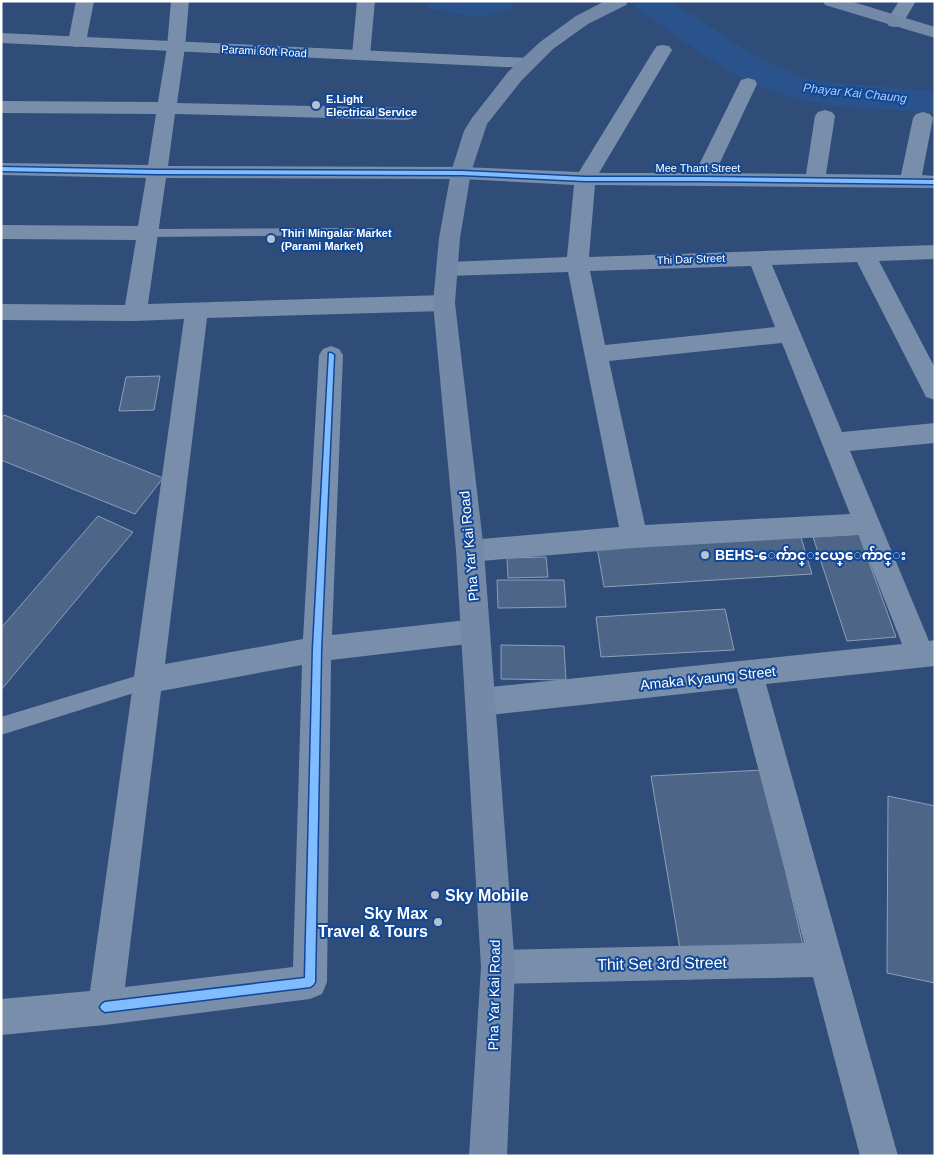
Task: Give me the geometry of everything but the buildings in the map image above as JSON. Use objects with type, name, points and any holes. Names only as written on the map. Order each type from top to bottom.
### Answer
[{"type":"main road","points":[[832,1],[935,33]]},
{"type":"main road","name":"Pha Yar Kai Road","points":[[488,1156],[498,967],[470,552],[444,304],[447,268],[460,179],[474,130],[500,93],[527,63],[570,28],[590,15],[616,3]]},
{"type":"street","points":[[77,42],[85,1]]},
{"type":"street","points":[[135,314],[176,47],[180,1]]},
{"type":"street","points":[[360,56],[366,1]]},
{"type":"street","points":[[895,22],[908,1]]},
{"type":"street","name":"Parami 60ft Road","points":[[1,38],[527,63]]},
{"type":"street","points":[[634,537],[577,264],[585,179],[663,50]]},
{"type":"street","points":[[702,179],[748,84]]},
{"type":"street","points":[[1,107],[167,108],[406,114]]},
{"type":"street","points":[[815,180],[826,116]]},
{"type":"street","points":[[910,182],[924,118]]},
{"type":"street","name":"Mee Thant Street","points":[[1,169],[157,172],[462,173],[585,179],[935,182]]},
{"type":"street","points":[[1,232],[148,232]]},
{"type":"street","name":"Thi Dar Street","points":[[447,268],[935,252]]},
{"type":"street","points":[[864,254],[935,390]]},
{"type":"street","points":[[758,257],[867,524],[928,654]]},
{"type":"street","points":[[1,312],[135,314],[197,310],[444,304]]},
{"type":"street","points":[[106,1007],[197,310]]},
{"type":"street","points":[[597,354],[790,334]]},
{"type":"street","points":[[1,1016],[106,1007],[310,982],[318,649],[332,355]]},
{"type":"street","points":[[834,443],[935,433]]},
{"type":"street","points":[[470,552],[634,537],[867,524]]},
{"type":"street","points":[[149,680],[318,649],[476,631]]},
{"type":"street","name":"Amaka Kyaung Street","points":[[481,702],[928,654]]},
{"type":"street","points":[[748,674],[879,1156]]},
{"type":"street","name":"Thit Set 3rd Street","points":[[498,967],[826,960]]},
{"type":"lane","points":[[148,232],[372,232]]},
{"type":"lane","points":[[1,726],[149,680]]},
{"type":"waterway","name":"Phayar Kai Chaung","points":[[440,1],[470,6],[492,4],[500,1]]},
{"type":"waterway","name":"Phayar Kai Chaung","points":[[648,1],[742,64],[796,87],[829,93],[935,102]]},
{"type":"cycle path","points":[[1,169],[157,172],[462,173],[585,179],[935,182]]},
{"type":"cycle path","points":[[105,1007],[310,982],[317,649],[331,355]]},
{"type":"place","name":"E.Light Electrical Service","points":[[316,105]]},
{"type":"place","name":"Thiri Mingalar Market (Parami Market)","points":[[271,239]]},
{"type":"place","name":"BEHS-ေက်ာင္းငယ္ေက်ာင္း","points":[[705,555]]},
{"type":"place","name":"Sky Mobile","points":[[435,895]]},
{"type":"place","name":"Sky Max Travel & Tours","points":[[438,922]]}]
